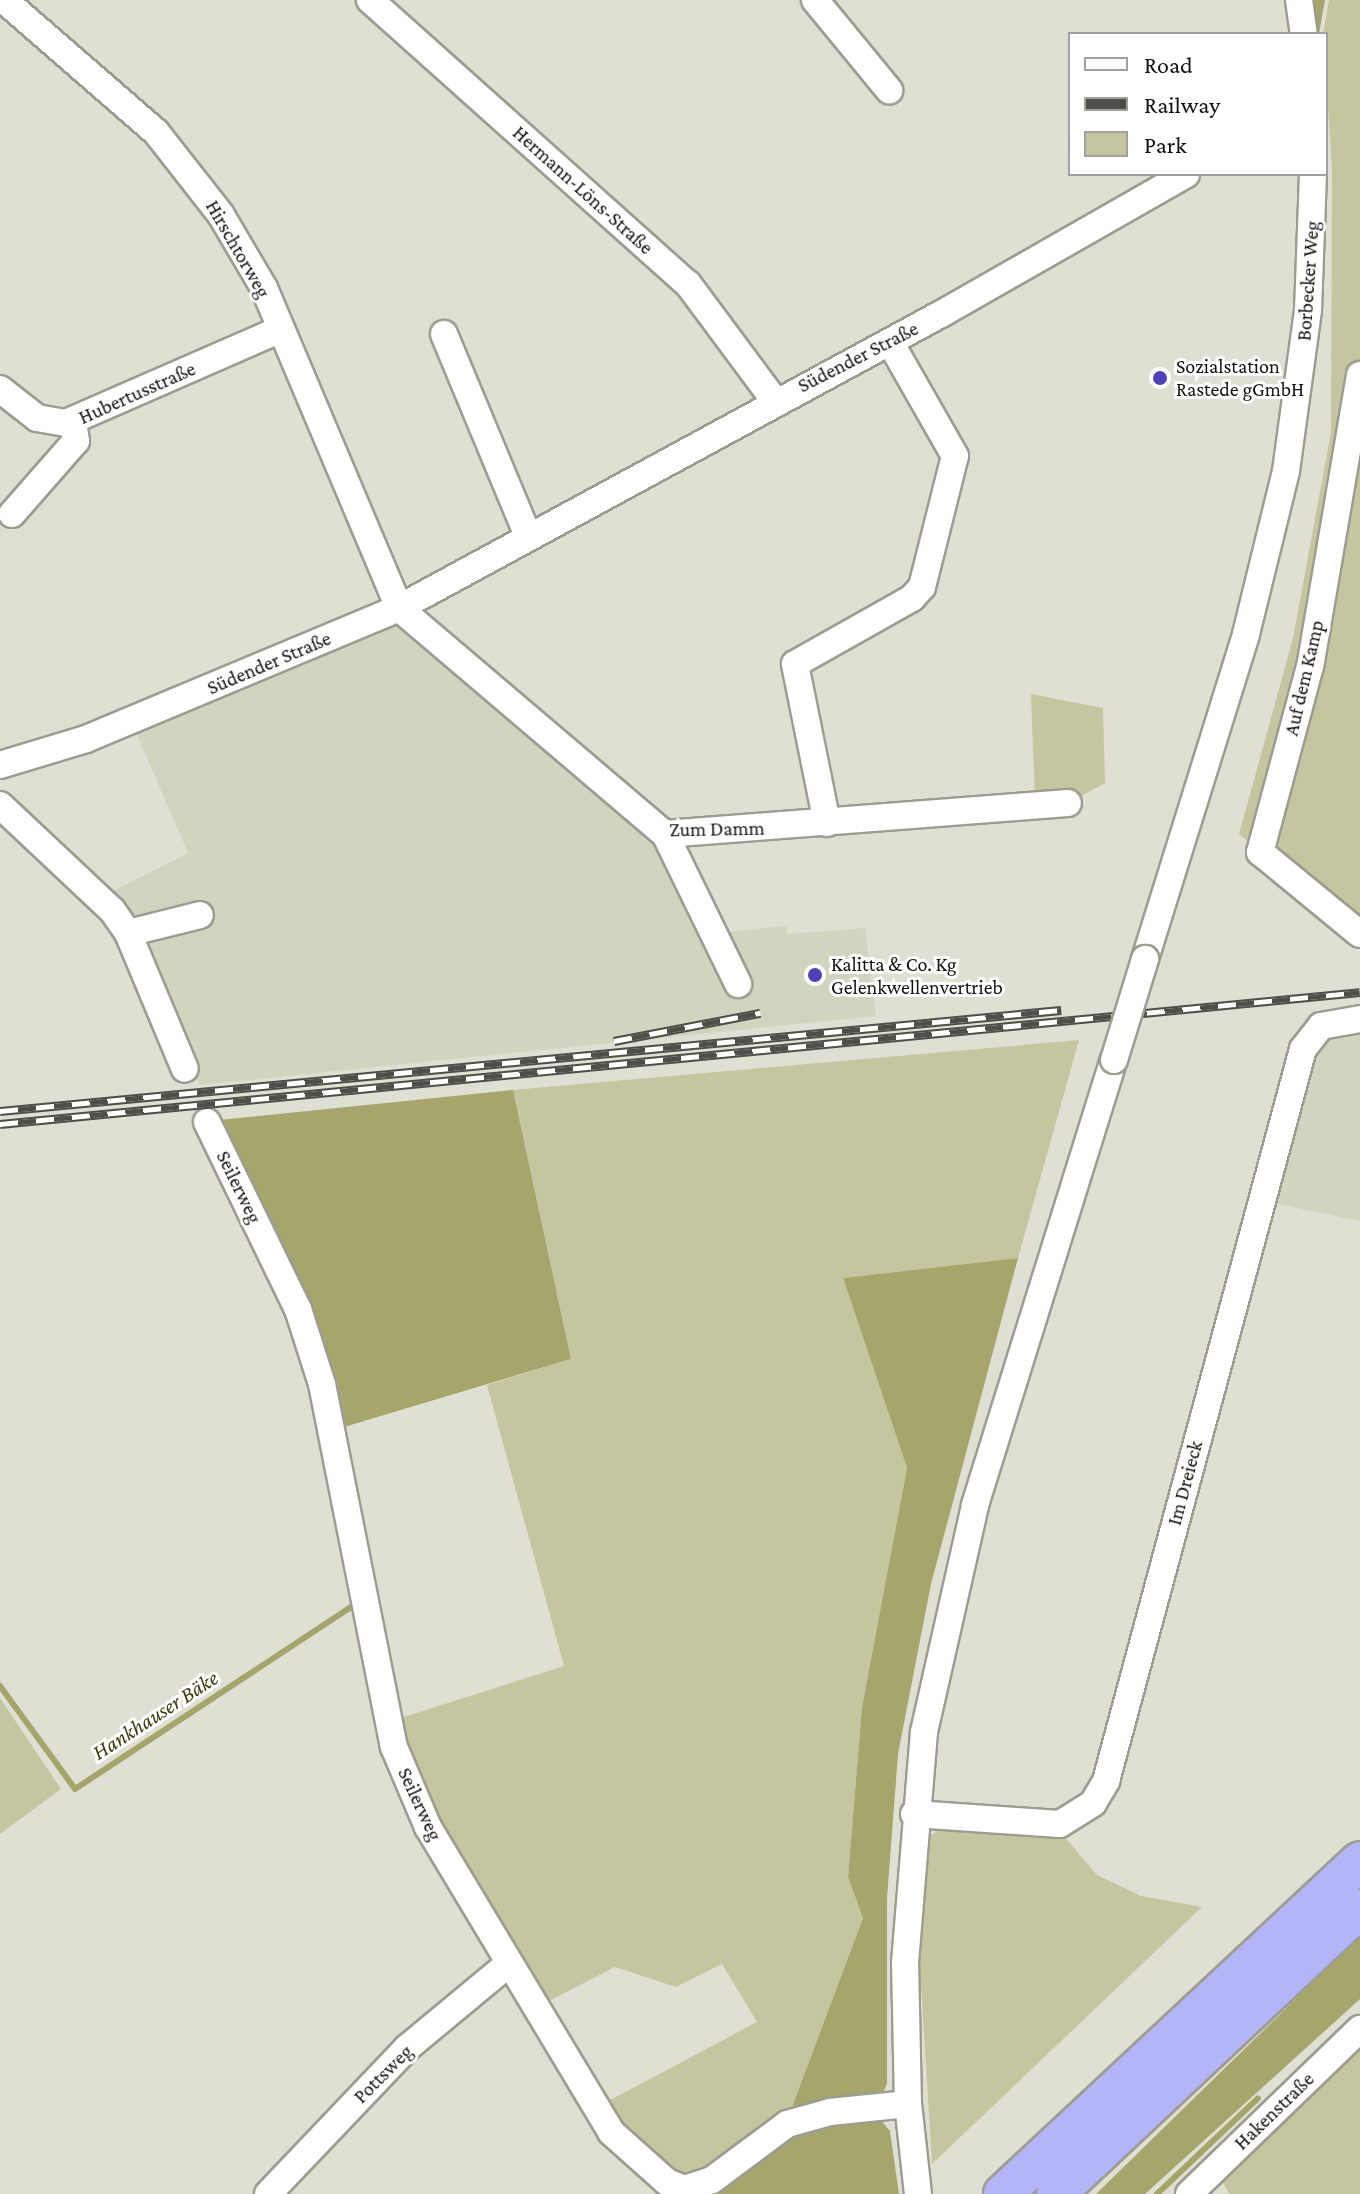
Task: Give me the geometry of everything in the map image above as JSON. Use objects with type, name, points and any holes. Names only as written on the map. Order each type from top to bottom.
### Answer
[{"type":"highway","points":[[1003,2194],[1360,1861]]},
{"type":"highway","points":[[1056,2194],[1360,1909]]},
{"type":"street","name":"Hirschtorweg","points":[[4,0],[110,88],[191,173],[264,288],[279,330],[399,608]]},
{"type":"street","name":"Hermann-Löns-Straße","points":[[370,0],[688,284],[774,400]]},
{"type":"street","points":[[815,0],[889,90]]},
{"type":"street","points":[[1299,0],[1304,32]]},
{"type":"street","name":"Südender Straße","points":[[0,765],[86,739],[399,608],[774,400],[890,342],[1182,176]]},
{"type":"street","name":"Borbecker Weg","points":[[918,2194],[908,2104],[905,1963],[914,1814],[924,1732],[956,1576],[1246,634],[1286,471],[1299,387],[1313,176]]},
{"type":"street","name":"Hubertusstraße","points":[[0,389],[37,418],[73,421],[279,330]]},
{"type":"street","points":[[444,334],[528,536]]},
{"type":"street","points":[[827,823],[795,664],[912,598],[922,587],[955,456],[890,342]]},
{"type":"street","name":"Auf dem Kamp","points":[[1360,375],[1310,666],[1260,852],[1360,934]]},
{"type":"street","points":[[12,514],[76,441],[73,421]]},
{"type":"street","name":"Zum Damm","points":[[399,608],[665,834],[1068,803]]},
{"type":"street","points":[[0,805],[112,910],[128,933],[185,1069]]},
{"type":"street","points":[[665,834],[738,984]]},
{"type":"street","points":[[128,933],[200,915]]},
{"type":"street","name":"Im Dreieck","points":[[914,1814],[1060,1824],[1093,1803],[1106,1781],[1303,1049],[1321,1026],[1360,1019]]},
{"type":"street","name":"Seilerweg","points":[[207,1122],[298,1309],[322,1384],[394,1747],[428,1827],[611,2132],[675,2187],[712,2180],[787,2124],[830,2112],[908,2104]]},
{"type":"street","name":"Pottsweg","points":[[268,2194],[407,2048],[508,1964]]},
{"type":"street","name":"Hakenstraße","points":[[1189,2194],[1360,2029]]},
{"type":"shaded area","points":[[1311,0],[1325,0],[1319,32],[1317,32]]},
{"type":"shaded area","points":[[399,608],[665,834],[724,932],[786,926],[788,934],[865,928],[876,1016],[200,1085],[117,909],[103,896],[188,853],[131,721]]},
{"type":"shaded area","points":[[1360,1014],[1360,1221],[1267,1202],[1324,1017]]},
{"type":"shaded area","points":[[513,1090],[571,1359],[334,1430],[209,1121]]},
{"type":"shaded area","points":[[1018,1258],[931,1584],[898,1754],[887,1898],[887,2084],[880,2099],[789,2115],[863,1918],[848,1877],[862,1707],[907,1468],[843,1278]]},
{"type":"shaded area","points":[[1360,1936],[1360,1999],[1145,2194],[1096,2194]]},
{"type":"shaded area","points":[[880,2119],[890,2131],[899,2194],[701,2194],[819,2122]]},
{"type":"green space","points":[[1329,0],[1360,0],[1360,937],[1239,834],[1293,638],[1331,432],[1332,167],[1328,32],[1323,32]]},
{"type":"green space","points":[[1031,694],[1103,708],[1105,783],[1068,803],[1035,802]]},
{"type":"green space","points":[[1079,1040],[1018,1258],[843,1278],[907,1468],[862,1707],[848,1877],[863,1918],[789,2115],[710,2174],[681,2182],[601,2105],[757,2022],[722,1964],[676,1987],[615,1967],[541,2005],[428,1827],[388,1722],[564,1666],[487,1385],[571,1359],[513,1090]]},
{"type":"green space","points":[[0,1698],[61,1789],[0,1834]]},
{"type":"green space","points":[[946,1824],[1062,1834],[1097,1875],[1141,1896],[1202,1907],[932,2164],[919,1953],[921,1857],[929,1837]]},
{"type":"green space","points":[[1360,2038],[1360,2194],[1229,2194],[1220,2177]]},
{"type":"waterway","name":"Hankhauser Bäke","points":[[0,1686],[75,1789],[359,1602]]},
{"type":"waterway","points":[[1157,2194],[1258,2098]]},
{"type":"railway","points":[[0,1124],[1360,992]]},
{"type":"railway","points":[[0,1111],[1061,1010]]},
{"type":"railway","points":[[614,1041],[760,1013]]},
{"type":"place","name":"Sozialstation Rastede gGmbH","points":[[1160,378]]},
{"type":"place","name":"Kalitta & Co. Kg Gelenkwellenvertrieb","points":[[815,975]]}]
